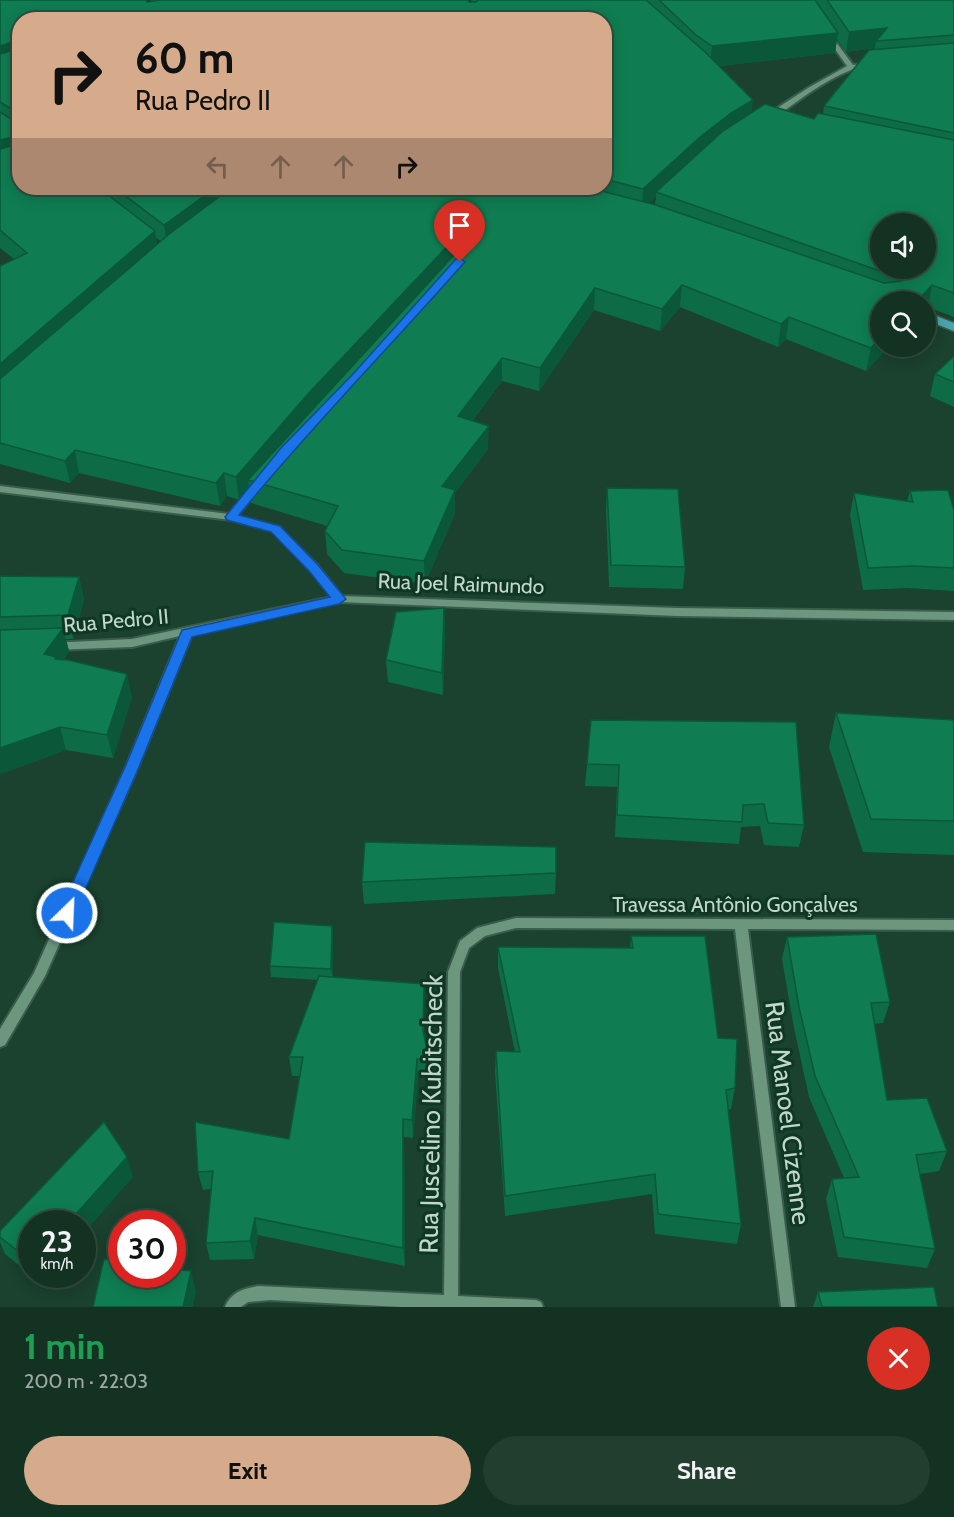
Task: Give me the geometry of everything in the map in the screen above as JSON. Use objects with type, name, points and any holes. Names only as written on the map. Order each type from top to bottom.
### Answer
[{"type":"main road","points":[[936,320],[954,327]]},
{"type":"street","points":[[824,28],[851,67]]},
{"type":"street","points":[[761,120],[810,89],[851,67],[874,65]]},
{"type":"street","points":[[760,109],[779,119]]},
{"type":"street","points":[[231,517],[265,476]]},
{"type":"street","points":[[0,489],[231,517],[276,529],[314,568],[339,599]]},
{"type":"street","name":"Rua Joel Raimundo","points":[[339,599],[677,612],[954,616]]},
{"type":"street","name":"Rua Pedro II","points":[[39,646],[132,643],[339,599]]},
{"type":"street","points":[[0,1041],[39,976],[132,767],[187,633]]},
{"type":"street","name":"Travessa Antônio Gonçalves","points":[[516,923],[954,925]]},
{"type":"street","name":"Rua Juscelino Kubitscheck","points":[[451,1305],[454,972],[464,945],[481,932],[516,923]]},
{"type":"street","name":"Rua Manoel Cizenne","points":[[741,925],[788,1307]]},
{"type":"street","points":[[232,1307],[235,1302],[249,1293],[451,1305],[536,1307]]},
{"type":"building","points":[[0,0],[146,0],[147,2],[160,0],[468,0],[476,2],[478,0],[646,0],[705,52],[753,100],[731,113],[700,137],[643,189],[612,181],[612,12],[12,12],[12,42],[0,46]]},
{"type":"building","points":[[659,0],[815,0],[838,33],[712,46],[696,35]]},
{"type":"building","points":[[827,0],[954,0],[954,35],[876,41],[887,28],[849,32]]},
{"type":"building","points":[[954,43],[954,133],[824,106],[869,50]]},
{"type":"building","points":[[12,50],[12,109],[0,102],[0,54]]},
{"type":"building","points":[[765,104],[814,119],[818,113],[954,140],[954,293],[932,285],[926,291],[870,291],[870,348],[789,317],[781,324],[682,285],[662,309],[595,288],[540,368],[502,358],[458,416],[489,426],[442,486],[455,490],[424,561],[342,550],[325,531],[338,506],[248,480],[466,242],[465,237],[457,236],[308,394],[236,477],[224,473],[216,483],[75,450],[65,461],[0,443],[0,379],[168,235],[222,195],[612,194],[656,205],[884,283],[901,281],[900,279],[936,279],[936,213],[870,213],[870,267],[656,192],[723,131]]},
{"type":"building","points":[[0,112],[12,120],[12,137],[0,140]]},
{"type":"building","points":[[12,146],[12,195],[108,195],[155,231],[0,364],[0,266],[27,253],[0,230],[0,149]]},
{"type":"building","points":[[124,195],[205,195],[164,225]]},
{"type":"building","points":[[954,356],[954,382],[935,374]]},
{"type":"building","points":[[607,488],[678,489],[685,567],[611,565]]},
{"type":"building","points":[[948,490],[954,510],[954,568],[913,566],[868,568],[854,493],[913,502],[910,491]]},
{"type":"building","points":[[0,576],[79,577],[68,615],[0,617]]},
{"type":"building","points":[[444,608],[442,673],[386,660],[396,612]]},
{"type":"building","points":[[63,628],[44,654],[56,657],[55,659],[127,674],[107,735],[60,727],[0,748],[0,630]]},
{"type":"building","points":[[836,713],[954,720],[954,821],[871,819]]},
{"type":"building","points":[[591,720],[796,722],[804,825],[768,823],[764,804],[743,805],[742,822],[617,815],[619,765],[587,764]]},
{"type":"building","points":[[365,842],[556,847],[556,873],[362,882]]},
{"type":"building","points":[[274,922],[332,926],[331,969],[270,966]]},
{"type":"building","points":[[876,934],[890,1002],[871,1003],[887,1100],[927,1098],[947,1151],[916,1155],[935,1249],[844,1237],[832,1179],[859,1177],[815,1076],[799,1007],[787,937]]},
{"type":"building","points":[[631,936],[705,936],[718,1038],[737,1039],[735,1088],[726,1090],[741,1224],[658,1214],[655,1174],[505,1196],[496,1051],[520,1052],[498,947],[633,948]]},
{"type":"building","points":[[319,976],[424,984],[423,1031],[429,1059],[417,1059],[412,1120],[403,1119],[403,1248],[255,1218],[250,1241],[206,1243],[213,1171],[198,1172],[195,1122],[289,1139],[303,1057],[289,1057]]},
{"type":"building","points":[[104,1122],[127,1157],[80,1210],[20,1210]]},
{"type":"building","points":[[18,1212],[18,1251],[0,1237],[0,1231]]},
{"type":"building","points":[[104,1259],[108,1260],[108,1288],[186,1288],[186,1270],[191,1271],[183,1307],[93,1307]]},
{"type":"building","points":[[934,1287],[938,1307],[822,1307],[818,1292]]},
{"type":"route","points":[[67,913],[132,767],[187,633],[339,599],[314,568],[276,529],[231,517],[285,451],[358,375],[460,262]]}]
